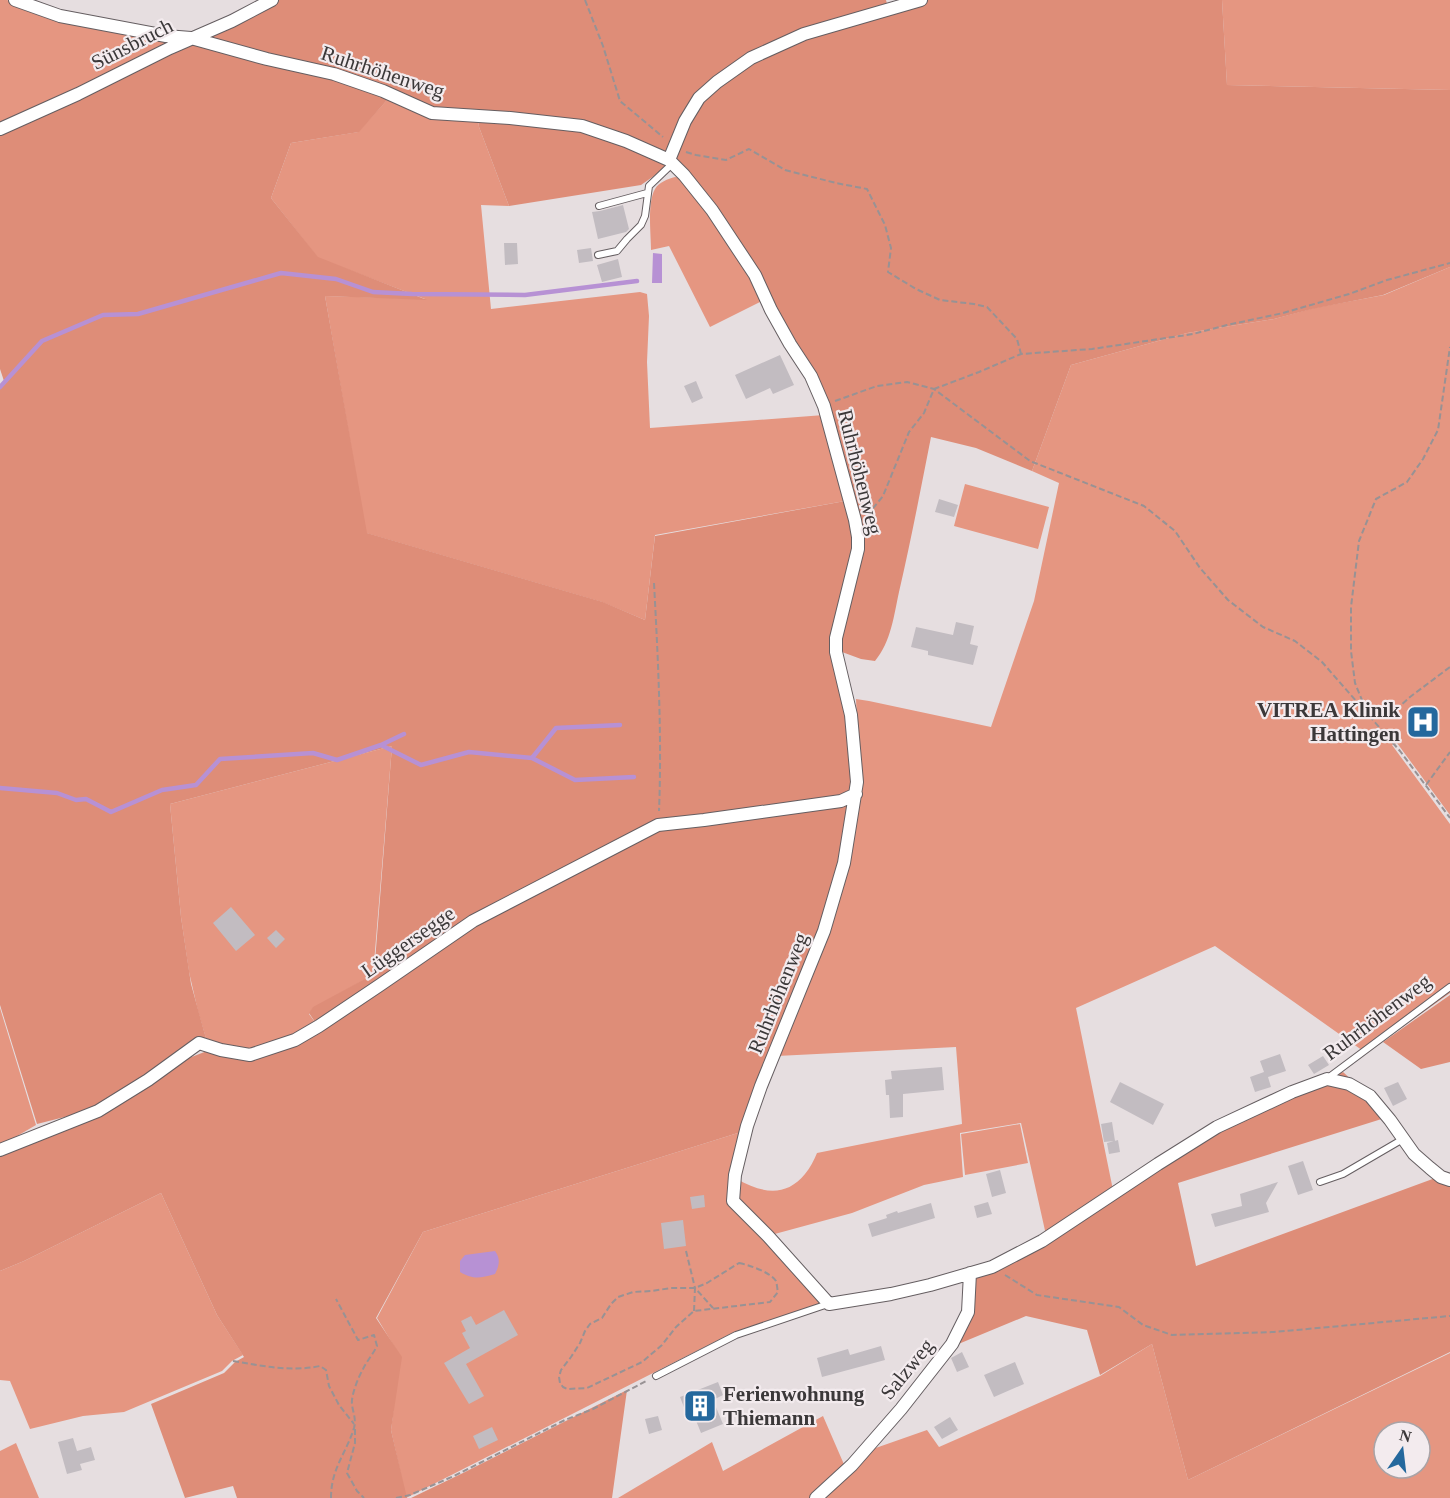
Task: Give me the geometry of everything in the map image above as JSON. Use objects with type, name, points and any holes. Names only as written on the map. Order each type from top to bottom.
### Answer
[{"type":"street","name":"Sünsbruch","points":[[15,0],[60,16],[166,36],[191,38]]},
{"type":"street","points":[[191,38],[232,21],[272,0]]},
{"type":"street","points":[[670,162],[685,121],[699,98],[751,58],[804,34],[921,0]]},
{"type":"street","name":"Sünsbruch","points":[[0,129],[78,94],[191,38]]},
{"type":"street","name":"Ruhrhöhenweg","points":[[191,38],[267,59],[334,74],[432,112],[582,126],[626,141],[670,162],[684,175],[712,210],[755,275],[771,310],[811,376],[824,406],[858,537],[858,549],[836,638],[836,652],[851,715],[856,794],[844,863],[825,931],[754,1103],[740,1155],[733,1201],[829,1304],[891,1294],[992,1267],[1042,1240],[1217,1127],[1292,1092],[1327,1079],[1348,1084],[1370,1096],[1414,1154],[1441,1177],[1450,1180]]},
{"type":"street","name":"Lüggersegge","points":[[0,1150],[98,1111],[148,1080],[200,1043],[221,1050],[250,1055],[295,1040],[473,921],[658,825],[830,803],[856,794]]},
{"type":"street","name":"Salzweg","points":[[816,1498],[852,1465],[901,1409],[952,1344],[968,1312],[970,1273]]},
{"type":"lane","points":[[598,255],[617,251],[641,225],[645,216],[649,186],[670,162]]},
{"type":"lane","points":[[599,206],[647,193]]},
{"type":"lane","name":"Ruhrhöhenweg","points":[[1327,1079],[1450,987]]},
{"type":"lane","points":[[1320,1182],[1343,1174],[1403,1139]]},
{"type":"lane","points":[[656,1376],[736,1335],[829,1304]]},
{"type":"path","points":[[585,0],[620,100],[674,147],[696,155],[726,160],[749,149],[785,170],[867,189],[885,225],[891,248],[888,272],[940,300],[987,307],[1017,339],[1021,354]]},
{"type":"path","points":[[855,520],[870,512],[883,496],[909,432],[924,413],[934,389],[1021,354],[1092,349],[1193,334],[1294,310],[1450,262]]},
{"type":"path","points":[[1369,715],[1355,683],[1351,651],[1351,607],[1359,541],[1376,499],[1407,482],[1423,459],[1438,430],[1450,347]]},
{"type":"path","points":[[824,406],[878,386],[907,382],[934,389],[1030,460],[1144,506],[1175,531],[1200,568],[1228,600],[1263,627],[1295,641],[1322,662],[1400,751],[1450,818]]},
{"type":"path","points":[[654,583],[660,683],[658,825]]},
{"type":"path","points":[[1369,715],[1398,708],[1450,667]]},
{"type":"path","points":[[1426,785],[1450,752]]},
{"type":"path","points":[[686,1251],[695,1288],[694,1311]]},
{"type":"path","points":[[739,1263],[749,1264],[776,1281],[778,1292],[770,1302],[713,1308],[694,1311],[676,1327],[663,1345],[642,1362],[587,1388],[567,1389],[560,1383],[561,1370],[585,1331],[590,1324],[603,1318],[618,1297],[633,1292],[695,1288],[739,1263]]},
{"type":"path","points":[[992,1267],[1037,1295],[1119,1307],[1143,1325],[1172,1335],[1274,1332],[1450,1316]]},
{"type":"path","points":[[695,1288],[713,1308]]},
{"type":"path","points":[[336,1299],[358,1340],[374,1335],[377,1346],[363,1370],[351,1403],[355,1414],[355,1443],[347,1473],[357,1491],[364,1498]]},
{"type":"path","points":[[233,1361],[279,1369],[304,1369],[320,1366],[326,1370],[329,1386],[339,1405],[355,1425]]},
{"type":"path","points":[[396,1498],[410,1495],[454,1476],[656,1376]]},
{"type":"path","points":[[331,1498],[334,1472],[355,1425]]},
{"type":"shaded area","points":[[0,0],[7,0],[60,20],[180,40],[0,127]]},
{"type":"shaded area","points":[[276,0],[886,0],[887,4],[902,0],[1222,0],[1227,85],[1450,90],[1450,267],[1383,295],[1274,319],[1187,333],[1071,365],[1032,471],[976,448],[931,437],[893,619],[885,645],[875,661],[842,652],[840,641],[861,547],[812,376],[685,173],[627,139],[433,109],[388,99],[359,132],[291,143],[271,198],[318,257],[427,300],[325,296],[367,533],[603,602],[645,620],[655,536],[845,501],[856,541],[833,642],[845,690],[854,786],[841,861],[822,931],[741,1132],[423,1232],[376,1318],[402,1357],[391,1430],[407,1498],[237,1498],[233,1486],[185,1498],[151,1404],[224,1373],[244,1357],[217,1315],[161,1193],[0,1271],[0,1149],[99,1112],[171,1065],[207,1051],[252,1059],[317,1025],[309,1013],[313,1007],[374,974],[392,746],[170,804],[181,917],[191,984],[207,1042],[96,1109],[37,1124],[0,1005],[0,389],[5,384],[0,369],[0,131]]},
{"type":"shaded area","points":[[1222,0],[1450,0],[1450,90],[1227,85]]},
{"type":"shaded area","points":[[388,99],[478,119],[509,206],[481,205],[491,309],[640,292],[647,294],[650,428],[824,415],[845,501],[655,535],[645,620],[602,602],[366,533],[325,296],[425,299],[318,258],[271,198],[291,143],[358,132]]},
{"type":"shaded area","points":[[478,119],[583,128],[671,164],[641,185],[509,206]]},
{"type":"shaded area","points":[[675,177],[683,178],[752,278],[762,301],[710,327],[669,246],[651,250],[650,210],[653,195],[659,184]]},
{"type":"shaded area","points":[[653,253],[662,254],[662,283],[652,283]]},
{"type":"shaded area","points":[[1450,267],[1450,815],[1397,743],[1392,745],[1450,824],[1450,993],[1366,1053],[1215,946],[1076,1008],[1113,1190],[1046,1235],[1021,1123],[960,1133],[963,1177],[924,1185],[852,1213],[771,1235],[737,1202],[737,1179],[755,1188],[781,1190],[797,1182],[805,1174],[817,1153],[962,1124],[956,1047],[777,1056],[860,794],[856,699],[991,727],[1034,601],[1059,483],[1032,471],[1071,365],[1187,333],[1274,319],[1314,308],[1384,295]]},
{"type":"shaded area","points":[[965,484],[1049,507],[1038,549],[954,526]]},
{"type":"shaded area","points":[[392,746],[373,975],[313,1008],[309,1014],[317,1025],[248,1053],[207,1042],[189,972],[170,804]]},
{"type":"shaded area","points":[[1450,995],[1450,1062],[1421,1069],[1383,1042]]},
{"type":"shaded area","points":[[0,1008],[36,1125],[0,1146]]},
{"type":"shaded area","points":[[1343,1072],[1377,1103],[1388,1117],[1178,1183],[1196,1266],[1438,1177],[1450,1181],[1450,1352],[1188,1480],[1152,1344],[1100,1375],[1087,1330],[1026,1316],[956,1345],[973,1274],[1045,1243],[1218,1130]]},
{"type":"shaded area","points":[[1020,1124],[1028,1163],[965,1175],[961,1134]]},
{"type":"shaded area","points":[[741,1132],[733,1205],[815,1292],[821,1304],[734,1332],[406,1498],[391,1430],[400,1356],[377,1318],[423,1232]]},
{"type":"shaded area","points":[[161,1193],[217,1315],[243,1355],[232,1361],[222,1371],[124,1412],[83,1416],[30,1429],[10,1381],[0,1380],[0,1271]]},
{"type":"shaded area","points":[[495,1251],[499,1262],[495,1274],[477,1278],[460,1272],[460,1261],[465,1255]]},
{"type":"shaded area","points":[[1152,1344],[1188,1480],[1450,1353],[1450,1498],[819,1498],[870,1450],[927,1430],[939,1447],[1100,1376]]},
{"type":"shaded area","points":[[627,1390],[612,1498],[411,1498],[463,1473]]},
{"type":"shaded area","points":[[823,1416],[846,1469],[812,1498],[618,1498],[712,1442],[723,1471]]},
{"type":"shaded area","points":[[16,1443],[39,1498],[0,1498],[0,1451]]},
{"type":"building","points":[[623,205],[629,229],[626,232],[598,239],[592,212]]},
{"type":"building","points":[[504,243],[517,243],[518,264],[505,265]]},
{"type":"building","points":[[591,248],[593,261],[579,263],[577,250]]},
{"type":"building","points":[[618,259],[622,277],[602,282],[597,265]]},
{"type":"building","points":[[780,355],[794,385],[773,394],[770,388],[746,399],[735,375]]},
{"type":"building","points":[[696,381],[703,398],[692,403],[684,386]]},
{"type":"building","points":[[939,499],[958,505],[954,517],[935,512]]},
{"type":"building","points":[[956,622],[974,626],[970,644],[978,646],[973,665],[928,655],[928,651],[911,647],[916,627],[953,635]]},
{"type":"building","points":[[231,907],[255,935],[236,951],[213,923]]},
{"type":"building","points":[[276,930],[285,939],[276,948],[267,938]]},
{"type":"building","points":[[1280,1054],[1286,1071],[1268,1077],[1271,1087],[1255,1092],[1250,1077],[1264,1072],[1260,1061]]},
{"type":"building","points":[[1323,1056],[1329,1065],[1314,1074],[1308,1065]]},
{"type":"building","points":[[942,1067],[944,1090],[903,1094],[903,1117],[890,1118],[889,1095],[886,1095],[885,1080],[892,1079],[891,1071]]},
{"type":"building","points":[[1120,1082],[1164,1104],[1153,1125],[1110,1102]]},
{"type":"building","points":[[1398,1082],[1407,1099],[1393,1106],[1384,1088]]},
{"type":"building","points":[[1112,1122],[1115,1141],[1104,1142],[1101,1124]]},
{"type":"building","points":[[1118,1140],[1120,1152],[1109,1154],[1107,1143]]},
{"type":"building","points":[[1303,1161],[1313,1190],[1298,1195],[1288,1166]]},
{"type":"building","points":[[1000,1170],[1006,1193],[992,1197],[986,1174]]},
{"type":"building","points":[[1278,1182],[1266,1203],[1269,1212],[1215,1227],[1211,1214],[1242,1206],[1240,1194]]},
{"type":"building","points":[[704,1195],[705,1207],[692,1209],[690,1197]]},
{"type":"building","points":[[988,1202],[992,1214],[977,1218],[974,1206]]},
{"type":"building","points":[[931,1203],[935,1218],[872,1237],[868,1224],[887,1218],[886,1215],[897,1211],[898,1213]]},
{"type":"building","points":[[683,1220],[686,1246],[664,1249],[661,1223]]},
{"type":"building","points":[[504,1310],[518,1335],[466,1364],[484,1396],[469,1404],[444,1363],[470,1348],[462,1333],[466,1331],[461,1321],[471,1316],[476,1325]]},
{"type":"building","points":[[881,1346],[885,1360],[822,1377],[817,1358],[848,1349],[850,1355]]},
{"type":"building","points":[[962,1352],[969,1367],[957,1372],[951,1358]]},
{"type":"building","points":[[1015,1362],[1024,1384],[994,1397],[984,1375]]},
{"type":"building","name":"Ferienwohnung Thiemann","points":[[718,1382],[723,1395],[713,1400],[723,1424],[701,1433],[693,1413],[687,1415],[680,1397]]},
{"type":"building","points":[[658,1416],[662,1430],[649,1434],[645,1419]]},
{"type":"building","points":[[950,1417],[958,1430],[942,1439],[934,1427]]},
{"type":"building","points":[[492,1427],[498,1440],[479,1449],[473,1436]]},
{"type":"building","points":[[73,1438],[77,1451],[91,1447],[95,1460],[80,1464],[82,1470],[67,1474],[58,1442]]},
{"type":"waterway","points":[[0,387],[42,341],[103,315],[138,314],[281,273],[336,279],[373,292],[412,294],[525,295],[637,281]]},
{"type":"waterway","points":[[532,758],[556,728],[620,725]]},
{"type":"waterway","points":[[381,745],[404,734]]},
{"type":"waterway","points":[[0,788],[57,793],[76,800],[86,799],[111,812],[162,790],[196,785],[220,759],[313,753],[337,760],[381,745],[421,765],[469,752],[532,758],[575,780],[634,777]]},
{"type":"place","name":"VITREA Klinik Hattingen","points":[[1423,722]]},
{"type":"place","name":"Ferienwohnung Thiemann","points":[[700,1406]]}]
